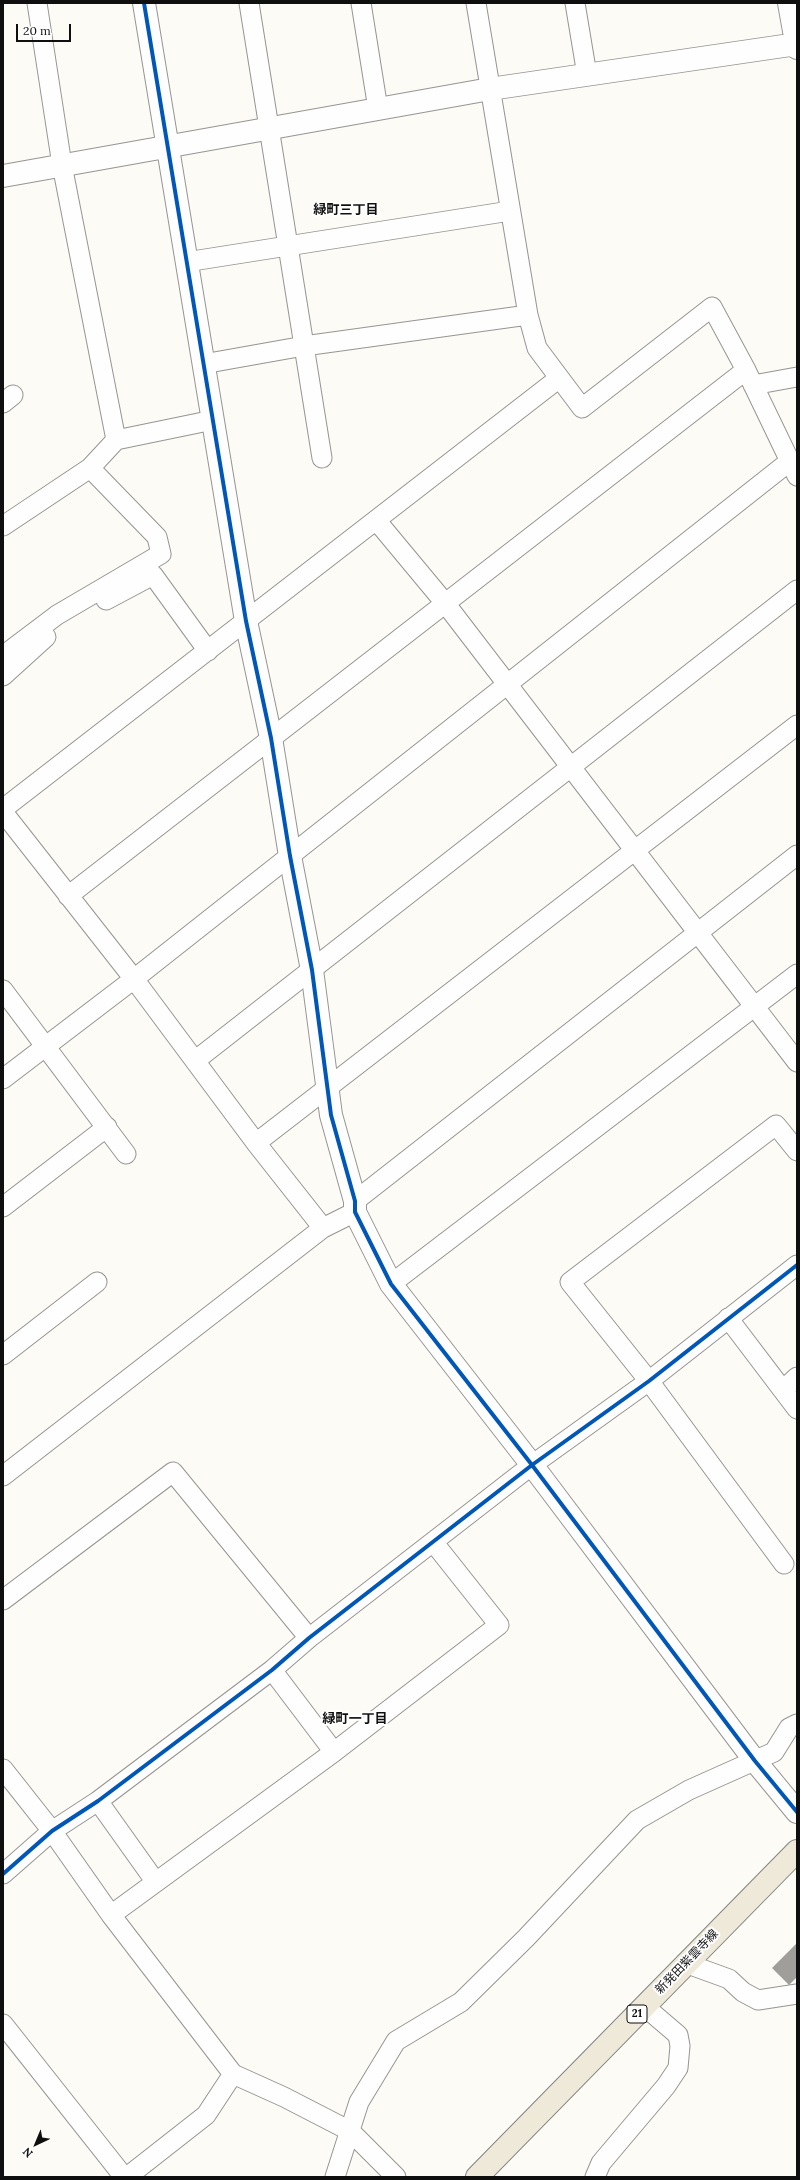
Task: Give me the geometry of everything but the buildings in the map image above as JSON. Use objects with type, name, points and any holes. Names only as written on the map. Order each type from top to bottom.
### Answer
[{"type":"main road","name":"新発田紫雲寺線","points":[[477,2177],[685,1963],[797,1851]]},
{"type":"street","points":[[37,3],[62,165],[116,440]]},
{"type":"street","points":[[144,3],[246,621],[271,738],[290,856],[312,970],[331,1115],[355,1207],[391,1284],[532,1465],[755,1761],[797,1812]]},
{"type":"street","points":[[249,3],[322,458]]},
{"type":"street","points":[[361,3],[378,109]]},
{"type":"street","points":[[3,1079],[290,856],[507,684],[793,469],[750,377],[712,307],[582,408],[558,379],[537,348],[528,315],[476,3]]},
{"type":"street","points":[[575,3],[587,75]]},
{"type":"street","points":[[3,176],[490,89],[797,45],[789,3]]},
{"type":"street","points":[[186,262],[510,211]]},
{"type":"street","points":[[203,364],[304,346],[528,315]]},
{"type":"street","points":[[68,896],[445,602],[750,377],[797,377]]},
{"type":"street","points":[[323,1228],[256,1143],[134,978],[68,896],[3,810],[558,379]]},
{"type":"street","points":[[4,523],[90,468],[116,440],[213,420]]},
{"type":"street","points":[[3,656],[57,616],[161,554],[157,537],[90,468]]},
{"type":"street","points":[[376,520],[445,602],[753,1007],[797,1062]]},
{"type":"street","points":[[3,676],[58,626],[153,576],[208,651]]},
{"type":"street","points":[[196,1060],[797,590]]},
{"type":"street","points":[[256,1143],[797,725]]},
{"type":"street","points":[[3,1476],[323,1228],[355,1207],[697,933],[797,855]]},
{"type":"street","points":[[391,1284],[797,974]]},
{"type":"street","points":[[3,990],[126,1154]]},
{"type":"street","points":[[784,1564],[649,1381],[570,1282],[776,1124],[797,1151]]},
{"type":"street","points":[[3,1207],[107,1127]]},
{"type":"street","points":[[3,1874],[52,1831],[98,1801],[272,1670],[309,1638],[434,1543],[532,1465],[649,1381],[797,1265]]},
{"type":"street","points":[[3,1355],[97,1282]]},
{"type":"street","points":[[728,1318],[797,1409]]},
{"type":"street","points":[[783,1390],[797,1377]]},
{"type":"street","points":[[3,1600],[173,1472],[309,1638]]},
{"type":"street","points":[[111,1915],[155,1881],[334,1752],[499,1625],[434,1543]]},
{"type":"street","points":[[272,1670],[334,1752]]},
{"type":"street","points":[[335,2177],[359,2102],[396,2041],[461,2002],[526,1938],[637,1820],[689,1790],[774,1752],[789,1728],[797,1724]]},
{"type":"street","points":[[3,1769],[52,1831],[111,1915],[233,2074],[284,2097],[350,2131],[396,2177]]},
{"type":"street","points":[[98,1801],[155,1881]]},
{"type":"street","points":[[685,1963],[729,1979],[743,1992],[758,2000],[797,1994]]},
{"type":"street","points":[[595,2177],[601,2163],[666,2086],[678,2068],[680,2046],[678,2035],[644,2006]]},
{"type":"street","points":[[3,2024],[126,2177],[206,2115],[233,2074]]},
{"type":"cycle path","points":[[144,3],[246,621],[271,738],[290,856],[312,970],[331,1115],[355,1201],[355,1212],[391,1284],[532,1465],[755,1761],[797,1812]]},
{"type":"cycle path","points":[[3,1874],[52,1831],[98,1801],[272,1670],[309,1638],[532,1465],[649,1381],[797,1265]]},
{"type":"district","name":"緑町三丁目","points":[[346,210]]},
{"type":"district","name":"緑町一丁目","points":[[355,1719]]}]
